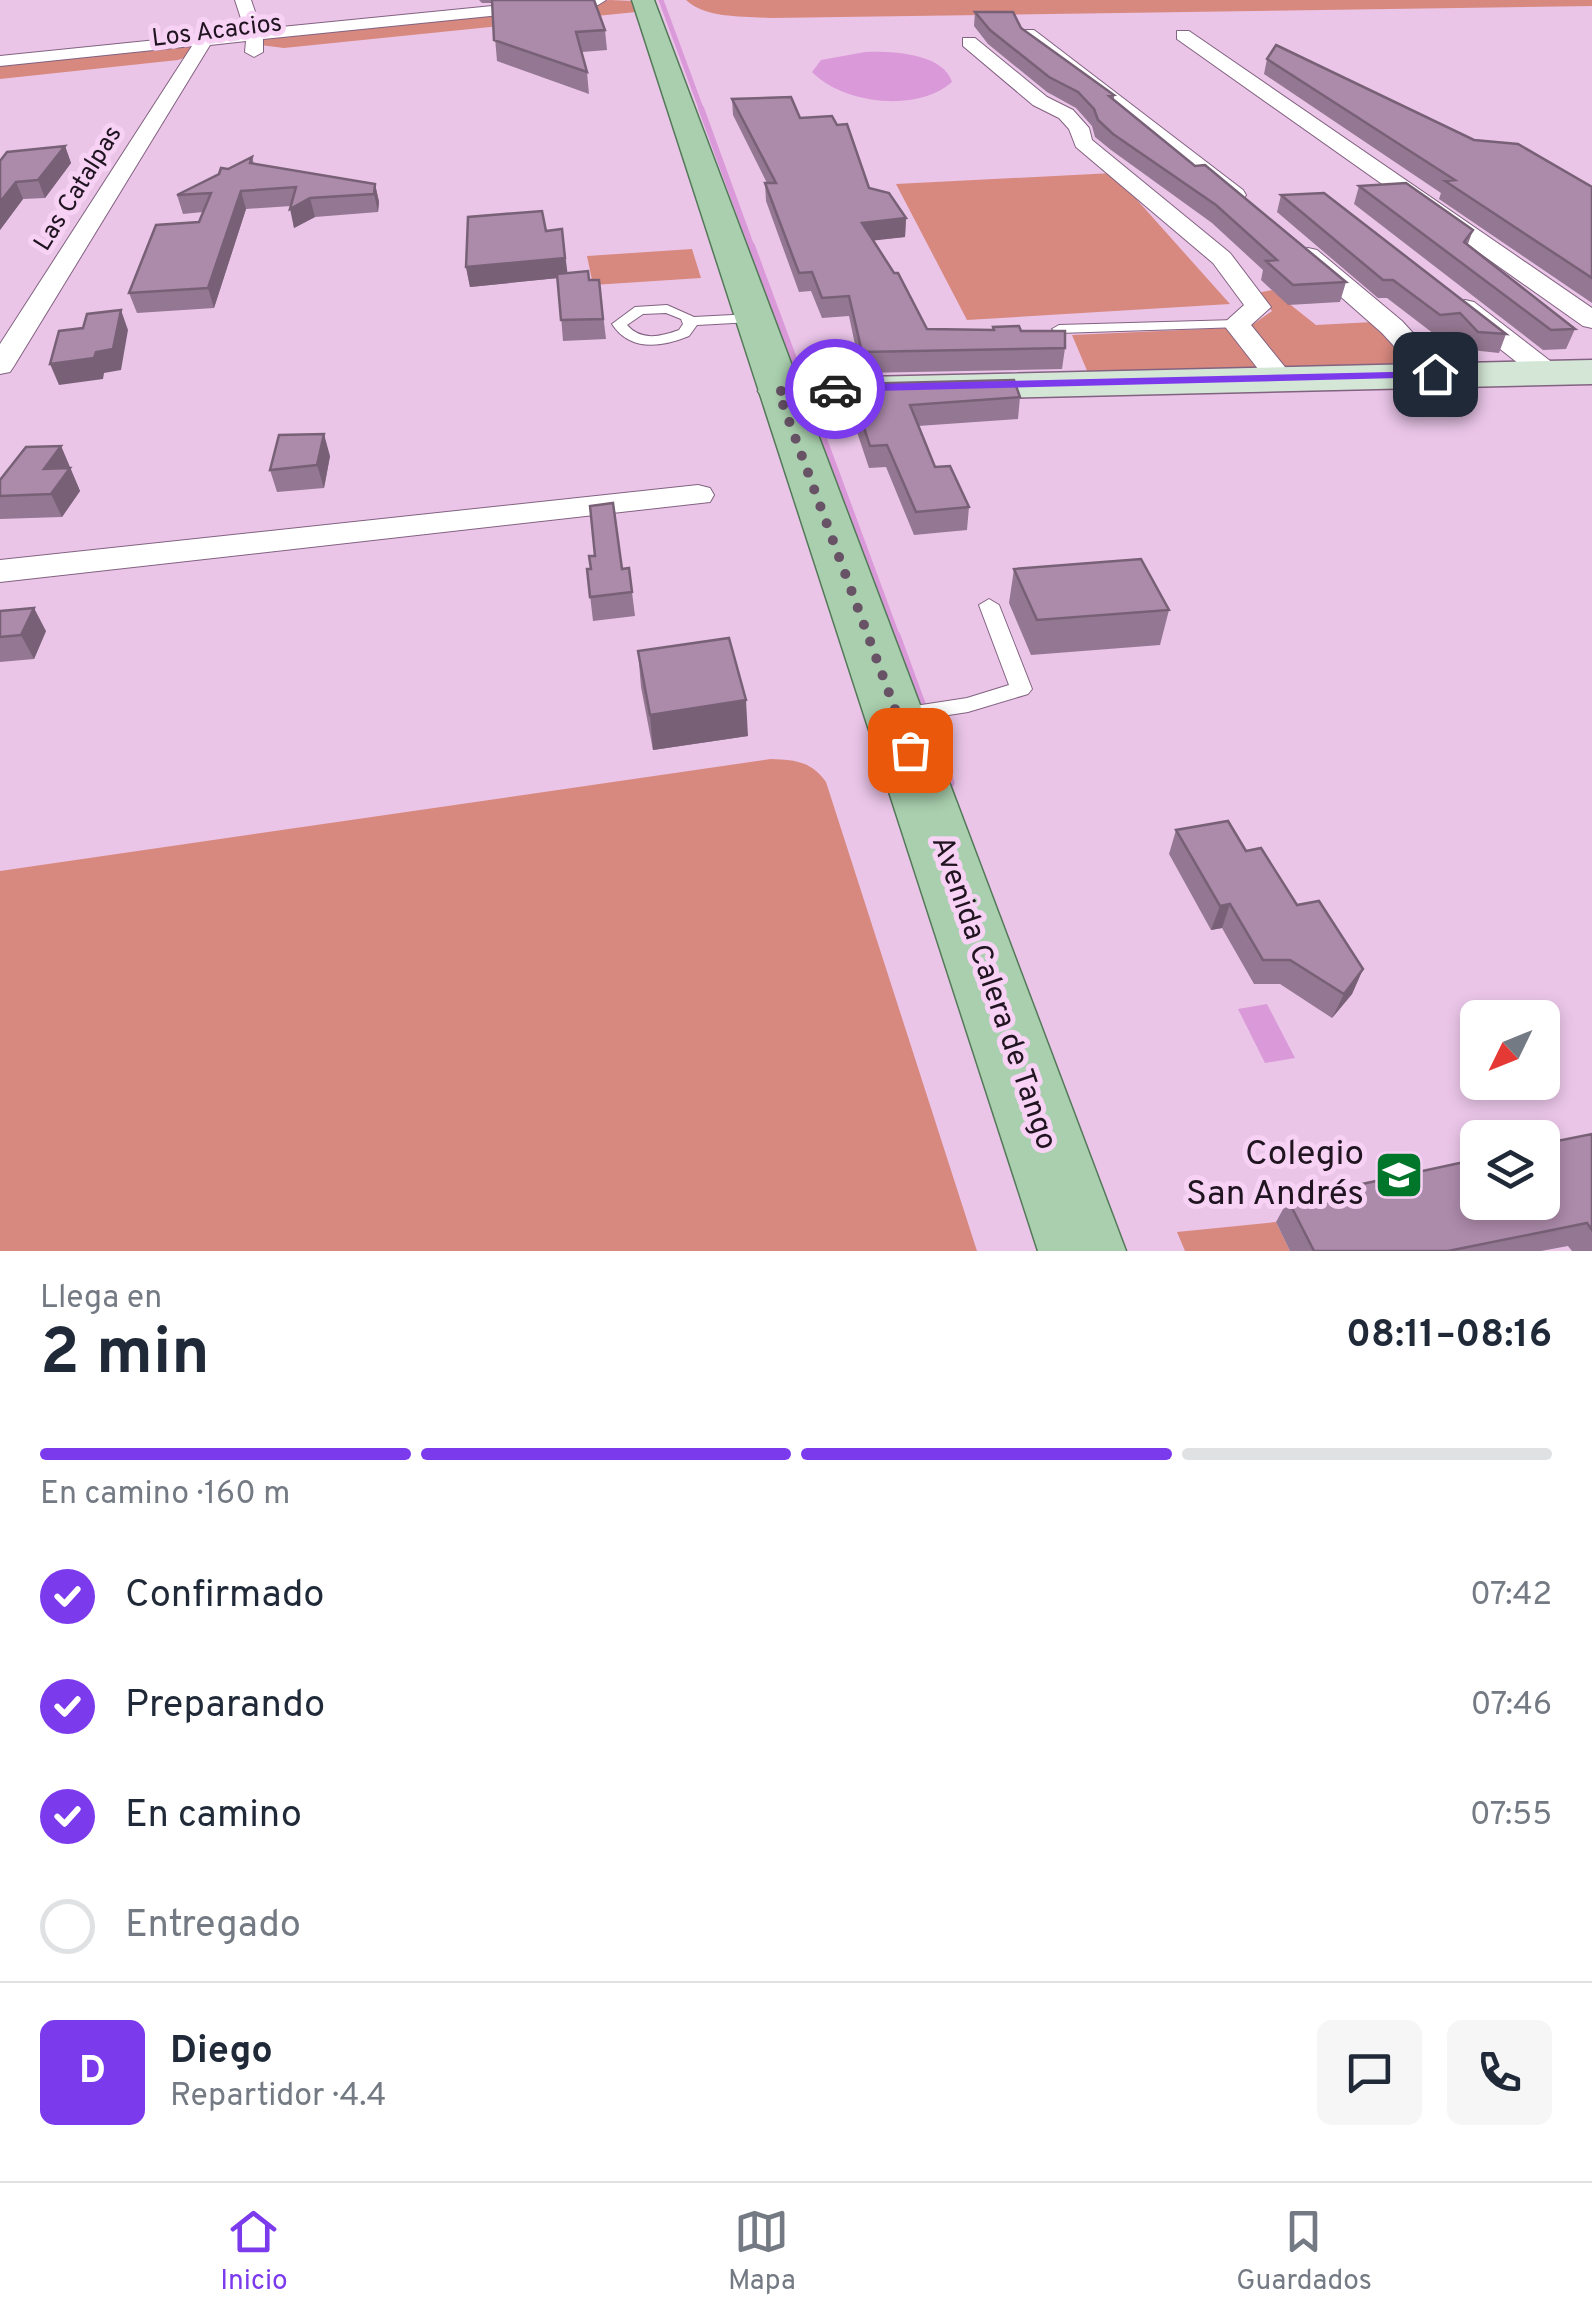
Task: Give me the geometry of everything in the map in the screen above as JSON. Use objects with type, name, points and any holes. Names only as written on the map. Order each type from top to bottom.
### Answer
[{"type":"main road","name":"Avenida Calera de Tango","points":[[642,0],[752,318],[799,390],[911,713],[1082,1251]]},
{"type":"street","points":[[243,0],[254,44]]},
{"type":"street","name":"Los Acacios","points":[[0,80],[199,50],[598,0]]},
{"type":"street","name":"Los Acacios","points":[[254,44],[502,29]]},
{"type":"street","points":[[1028,33],[1255,211]]},
{"type":"street","points":[[1183,35],[1592,320]]},
{"type":"street","points":[[969,42],[1040,101],[1066,114],[1079,128],[1083,142],[1102,153],[1140,192],[1195,235],[1249,286],[1258,307],[1236,324],[1279,377]]},
{"type":"street","name":"Los Acacios","points":[[0,61],[199,50]]},
{"type":"street","name":"Las Catalpas","points":[[0,366],[199,50]]},
{"type":"street","points":[[1285,234],[1392,327],[1435,374]]},
{"type":"street","points":[[1450,297],[1548,373]]},
{"type":"street","points":[[799,390],[1592,372]]},
{"type":"street","points":[[0,571],[698,495]]},
{"type":"lane","points":[[690,321],[752,318]]},
{"type":"lane","points":[[1059,329],[1236,324]]},
{"type":"lane","points":[[911,713],[968,705],[1020,689],[989,605]]},
{"type":"shaded area","points":[[610,0],[632,1],[636,12],[284,48],[260,45],[262,39],[284,33]]},
{"type":"shaded area","points":[[686,0],[1592,0],[1592,6],[770,18],[715,14]]},
{"type":"shaded area","points":[[194,44],[178,60],[0,79],[0,62]]},
{"type":"shaded area","points":[[865,52],[902,53],[927,60],[947,72],[952,82],[920,98],[881,101],[842,91],[812,72],[821,60]]},
{"type":"shaded area","points":[[1113,173],[1230,304],[967,320],[896,184]]},
{"type":"shaded area","points":[[692,249],[701,278],[593,285],[587,256]]},
{"type":"shaded area","points":[[1272,290],[1316,325],[1373,322],[1394,341],[1407,366],[1088,373],[1072,335],[1249,327],[1272,311],[1257,293]]},
{"type":"shaded area","points":[[771,759],[802,763],[826,782],[977,1251],[0,1251],[0,871]]},
{"type":"shaded area","points":[[1267,1004],[1295,1058],[1265,1063],[1238,1009]]},
{"type":"shaded area","points":[[1276,1222],[1290,1251],[1185,1251],[1177,1232]]},
{"type":"building","points":[[492,0],[594,0],[605,30],[576,32],[587,72],[494,40]]},
{"type":"building","points":[[975,12],[1013,12],[1021,28],[1114,95],[1109,96],[1195,166],[1205,165],[1346,282],[1293,285],[1266,261],[1277,260],[1216,205],[1113,134],[1078,92],[1049,77],[990,30]]},
{"type":"building","points":[[1276,45],[1474,140],[1518,144],[1592,187],[1592,278],[1445,181],[1455,180],[1267,59]]},
{"type":"building","points":[[791,97],[800,118],[832,116],[837,125],[847,124],[869,188],[889,193],[906,218],[862,223],[894,273],[898,273],[927,329],[994,330],[993,327],[1019,326],[1021,331],[1065,331],[1065,348],[862,352],[849,296],[822,298],[812,272],[799,273],[765,183],[776,183],[732,99]]},
{"type":"building","points":[[65,146],[38,180],[16,182],[0,202],[0,161],[7,152]]},
{"type":"building","points":[[252,157],[250,163],[375,184],[374,194],[310,198],[290,209],[296,187],[241,191],[208,288],[129,293],[156,225],[199,222],[211,193],[177,195],[219,174],[221,168],[228,169]]},
{"type":"building","points":[[1406,183],[1473,230],[1464,242],[1575,329],[1551,330],[1359,186]]},
{"type":"building","points":[[1324,193],[1506,334],[1478,332],[1460,313],[1440,315],[1393,280],[1383,280],[1281,195]]},
{"type":"building","points":[[542,211],[546,231],[562,229],[565,258],[466,267],[468,217]]},
{"type":"building","points":[[588,271],[589,280],[599,280],[603,319],[561,320],[557,274]]},
{"type":"building","points":[[121,310],[113,349],[96,352],[94,358],[50,364],[59,331],[83,328],[87,314]]},
{"type":"building","points":[[1014,380],[1020,397],[910,405],[935,467],[950,466],[969,507],[916,512],[887,445],[870,446],[853,384]]},
{"type":"building","points":[[324,434],[317,465],[270,470],[279,435]]},
{"type":"building","points":[[61,446],[44,469],[70,468],[51,494],[0,496],[0,480],[26,447]]},
{"type":"building","points":[[613,503],[622,569],[629,568],[632,592],[590,597],[587,569],[591,569],[589,556],[595,556],[590,506]]},
{"type":"building","points":[[1141,559],[1169,610],[1037,620],[1014,569]]},
{"type":"building","points":[[34,608],[21,635],[0,637],[0,611]]},
{"type":"building","points":[[729,638],[746,700],[650,715],[638,651]]},
{"type":"building","points":[[1228,821],[1246,851],[1261,848],[1297,905],[1319,901],[1363,969],[1344,994],[1290,960],[1263,960],[1230,904],[1220,906],[1176,830]]},
{"type":"building","points":[[1592,1134],[1592,1230],[1587,1223],[1448,1251],[1314,1251],[1288,1200],[1460,1163],[1460,1220],[1560,1220],[1560,1140]]},
{"type":"waterway","points":[[661,0],[702,111]]},
{"type":"waterway","points":[[701,108],[752,248]]},
{"type":"waterway","points":[[751,246],[816,421]]},
{"type":"waterway","points":[[815,419],[896,638]]},
{"type":"waterway","points":[[895,636],[949,783]]},
{"type":"way so far","points":[[835,389],[778,391],[910,750]]},
{"type":"place","name":"Colegio San Andrés","points":[[1399,1175]]},
{"type":"route","points":[[835,389],[1435,374]]}]
